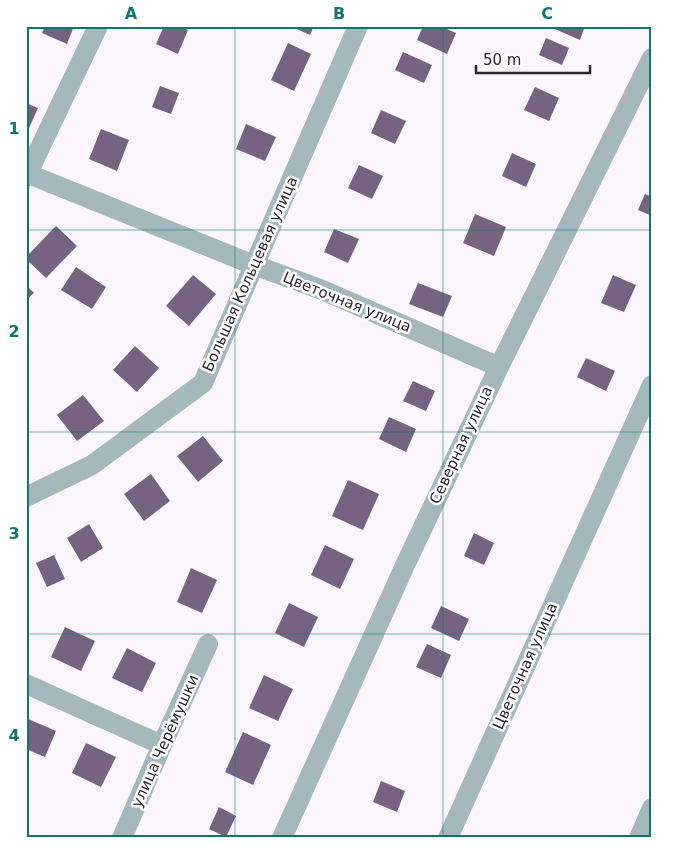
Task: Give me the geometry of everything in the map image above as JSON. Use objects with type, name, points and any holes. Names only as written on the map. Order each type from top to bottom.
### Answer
[{"type":"street","points":[[27,174],[98,26]]},
{"type":"street","name":"Большая Кольцевая улица","points":[[26,497],[92,465],[203,383],[358,26]]},
{"type":"street","name":"Северная улица","points":[[282,838],[406,563],[499,366],[652,58]]},
{"type":"street","name":"Цветочная улица","points":[[27,174],[254,265],[320,289],[499,366]]},
{"type":"street","name":"Цветочная улица","points":[[448,838],[652,385]]},
{"type":"street","name":"улица Черёмушки","points":[[122,838],[208,644]]},
{"type":"street","points":[[26,684],[162,745]]},
{"type":"street","points":[[639,838],[652,808]]},
{"type":"building","points":[[45,26],[74,26],[67,44],[42,33]]},
{"type":"building","points":[[164,26],[179,26],[188,30],[178,54],[156,44]]},
{"type":"building","points":[[290,26],[314,26],[310,35]]},
{"type":"building","points":[[423,26],[440,26],[456,33],[447,54],[417,40]]},
{"type":"building","points":[[548,26],[585,26],[580,40]]},
{"type":"building","points":[[546,38],[569,48],[562,65],[539,55]]},
{"type":"building","points":[[288,43],[311,54],[294,91],[271,80]]},
{"type":"building","points":[[403,52],[432,65],[424,83],[395,70]]},
{"type":"building","points":[[160,86],[179,93],[171,114],[152,107]]},
{"type":"building","points":[[535,87],[559,98],[549,121],[524,110]]},
{"type":"building","points":[[26,103],[38,108],[26,135]]},
{"type":"building","points":[[381,110],[406,121],[395,144],[371,133]]},
{"type":"building","points":[[246,124],[276,137],[265,161],[236,149]]},
{"type":"building","points":[[101,129],[129,140],[117,171],[89,159]]},
{"type":"building","points":[[512,153],[536,164],[526,187],[502,176]]},
{"type":"building","points":[[359,165],[383,176],[372,199],[348,188]]},
{"type":"building","points":[[645,194],[652,197],[652,216],[638,210]]},
{"type":"building","points":[[475,214],[506,227],[494,256],[463,243]]},
{"type":"building","points":[[56,226],[77,246],[46,278],[26,257]]},
{"type":"building","points":[[334,229],[359,239],[348,263],[324,252]]},
{"type":"building","points":[[76,267],[106,287],[92,309],[61,290]]},
{"type":"building","points":[[193,275],[216,294],[189,326],[166,306]]},
{"type":"building","points":[[613,275],[636,285],[624,312],[601,303]]},
{"type":"building","points":[[418,283],[452,296],[443,317],[409,304]]},
{"type":"building","points":[[26,285],[34,293],[26,300]]},
{"type":"building","points":[[135,346],[159,368],[137,392],[113,370]]},
{"type":"building","points":[[586,358],[615,371],[606,391],[577,377]]},
{"type":"building","points":[[413,381],[435,391],[426,411],[403,401]]},
{"type":"building","points":[[83,395],[104,421],[77,441],[57,415]]},
{"type":"building","points":[[389,417],[416,429],[406,452],[379,439]]},
{"type":"building","points":[[203,436],[223,461],[198,482],[177,456]]},
{"type":"building","points":[[151,474],[170,501],[144,521],[124,494]]},
{"type":"building","points":[[348,480],[379,494],[363,530],[332,516]]},
{"type":"building","points":[[89,524],[103,548],[81,562],[67,538]]},
{"type":"building","points":[[474,533],[494,543],[484,565],[464,556]]},
{"type":"building","points":[[325,545],[354,559],[340,589],[311,575]]},
{"type":"building","points":[[54,555],[65,579],[47,587],[36,563]]},
{"type":"building","points":[[191,568],[217,580],[202,613],[177,602]]},
{"type":"building","points":[[289,603],[318,617],[304,647],[275,633]]},
{"type":"building","points":[[441,606],[469,619],[459,641],[431,628]]},
{"type":"building","points":[[65,627],[95,641],[81,671],[51,657]]},
{"type":"building","points":[[427,644],[451,655],[441,678],[416,667]]},
{"type":"building","points":[[127,648],[156,663],[142,692],[112,678]]},
{"type":"building","points":[[264,675],[293,689],[278,721],[249,708]]},
{"type":"building","points":[[26,718],[56,731],[45,757],[26,749]]},
{"type":"building","points":[[243,732],[271,745],[253,785],[225,772]]},
{"type":"building","points":[[86,743],[116,757],[101,787],[72,773]]},
{"type":"building","points":[[381,781],[405,791],[397,812],[373,802]]},
{"type":"building","points":[[219,807],[236,816],[226,837],[209,829]]}]
